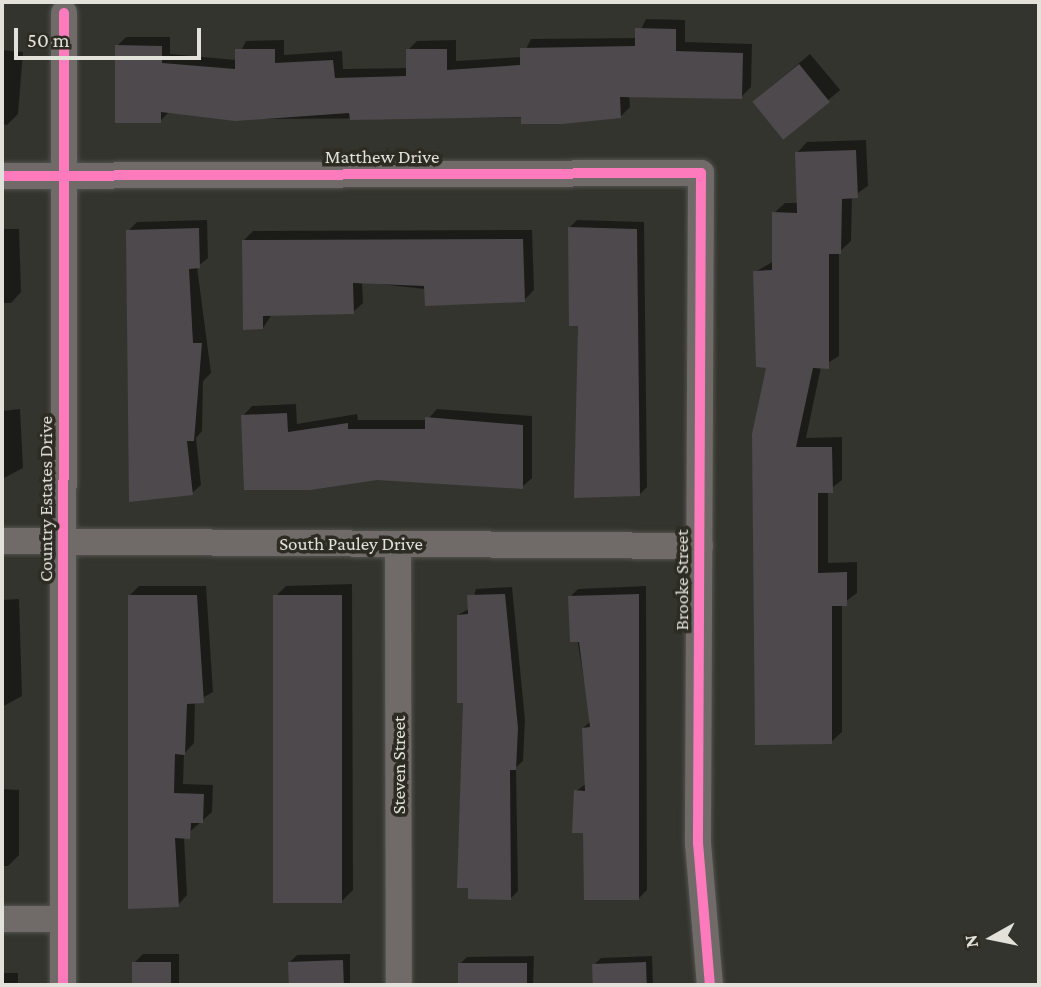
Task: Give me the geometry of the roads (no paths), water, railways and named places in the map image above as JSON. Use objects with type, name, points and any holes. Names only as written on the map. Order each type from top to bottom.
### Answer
[{"type":"street","name":"Country Estates Drive","points":[[63,985],[64,13]]},
{"type":"street","name":"Matthew Drive","points":[[2,176],[701,173]]},
{"type":"street","name":"Brooke Street","points":[[701,173],[698,843],[710,985]]},
{"type":"street","name":"South Pauley Drive","points":[[2,541],[700,546]]},
{"type":"street","name":"Steven Street","points":[[398,545],[399,985]]},
{"type":"street","points":[[2,919],[63,919]]}]
